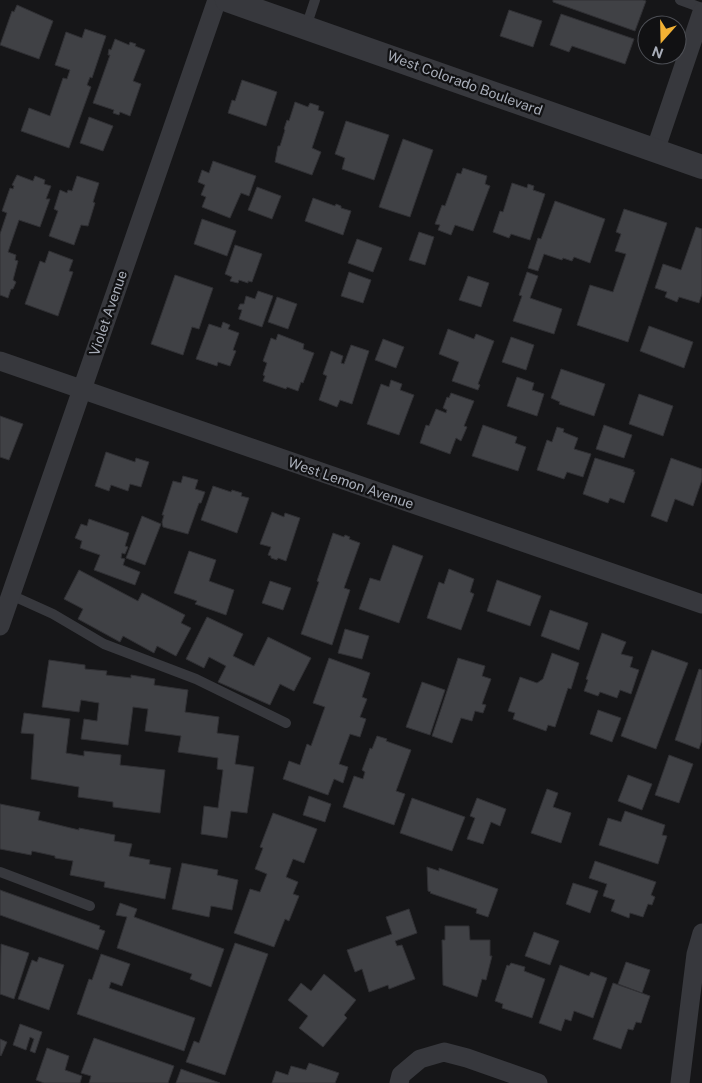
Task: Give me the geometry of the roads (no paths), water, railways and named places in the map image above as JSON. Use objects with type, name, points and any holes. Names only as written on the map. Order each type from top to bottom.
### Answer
[{"type":"street","name":"Violet Avenue","points":[[0,626],[217,0]]},
{"type":"street","name":"West Colorado Boulevard","points":[[227,0],[702,167]]},
{"type":"street","points":[[655,151],[702,12]]},
{"type":"street","name":"West Lemon Avenue","points":[[0,361],[702,604]]},
{"type":"street","points":[[680,1083],[696,954],[702,933]]},
{"type":"street","points":[[399,1083],[402,1074],[420,1059],[444,1052],[467,1058],[538,1083]]},
{"type":"lane","points":[[306,28],[315,0]]},
{"type":"lane","points":[[680,0],[702,8]]},
{"type":"lane","points":[[11,594],[53,614],[104,644],[196,679],[286,723]]},
{"type":"lane","points":[[0,872],[90,906]]}]
